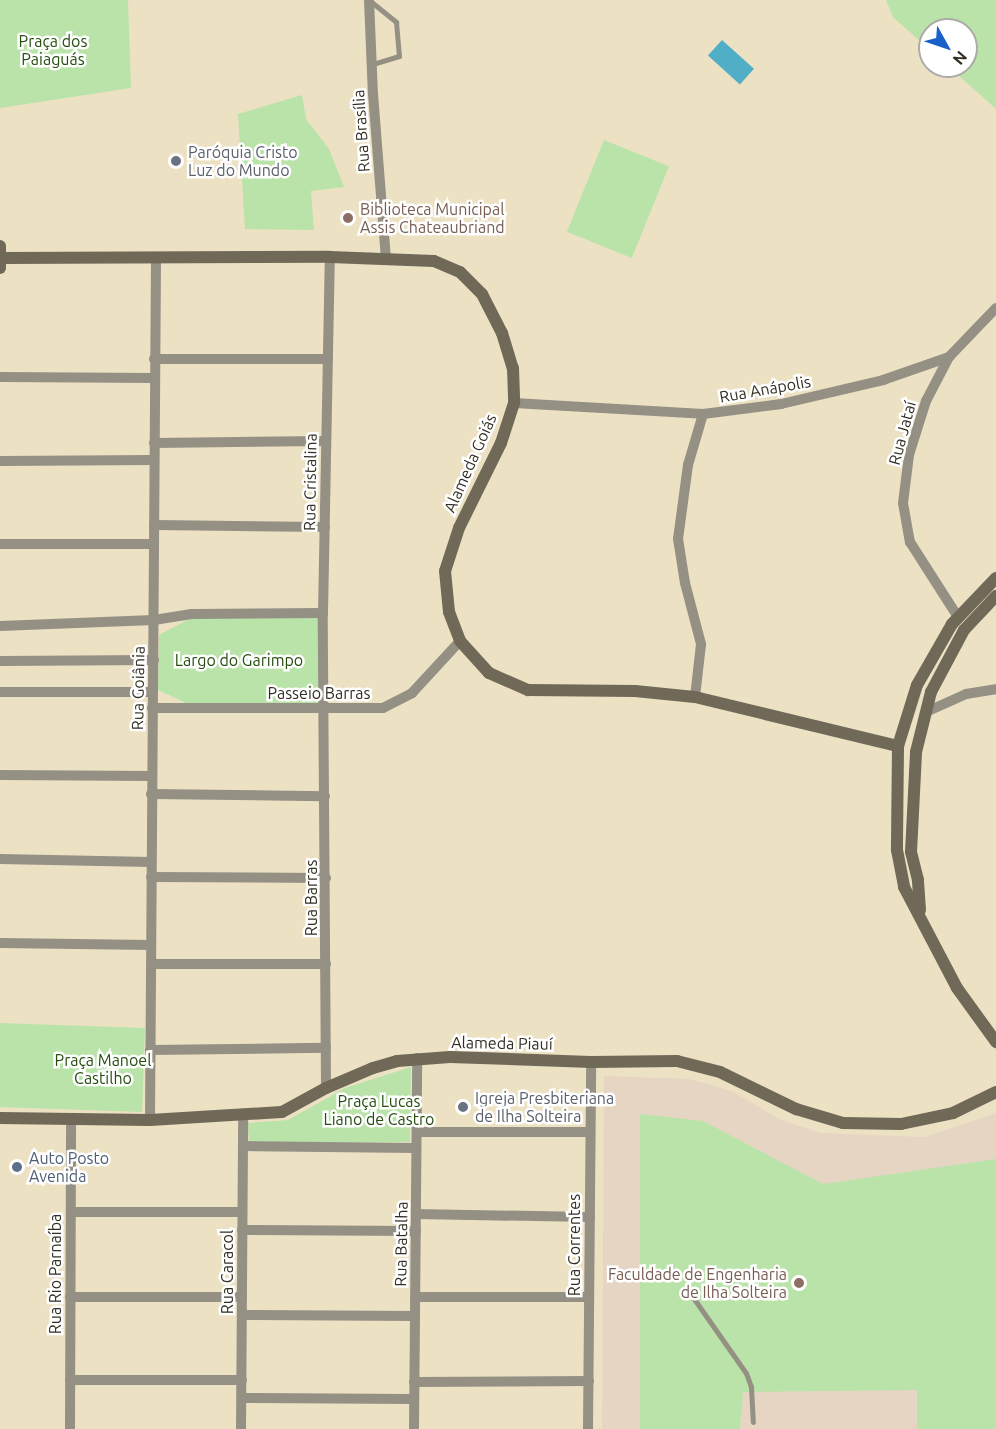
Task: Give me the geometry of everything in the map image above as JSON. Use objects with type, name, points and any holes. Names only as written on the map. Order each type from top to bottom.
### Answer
[{"type":"street","name":"Rua Brasília","points":[[369,0],[386,259]]},
{"type":"street","name":"Rua Goiânia","points":[[150,1120],[156,257]]},
{"type":"street","name":"Alameda Goiás","points":[[1,258],[330,257],[434,261],[460,272],[482,294],[502,333],[513,368],[514,403],[501,443],[459,528],[445,571],[449,612],[460,641],[489,673],[528,690],[635,691],[695,697],[898,746]]},
{"type":"street","name":"Rua Cristalina","points":[[325,708],[323,614],[330,257]]},
{"type":"street","name":"Rua Anápolis","points":[[514,403],[703,414],[781,404],[883,380],[949,357],[996,308]]},
{"type":"street","name":"Rua Jataí","points":[[949,357],[927,400],[909,455],[903,503],[910,542],[958,617]]},
{"type":"street","points":[[154,359],[328,359]]},
{"type":"street","points":[[0,377],[154,378]]},
{"type":"street","points":[[695,697],[701,644],[685,583],[678,539],[688,465],[703,414]]},
{"type":"street","points":[[154,443],[326,441]]},
{"type":"street","points":[[0,461],[154,460]]},
{"type":"street","points":[[154,525],[325,527]]},
{"type":"street","points":[[0,544],[154,544]]},
{"type":"street","points":[[996,578],[958,617],[917,685],[898,746],[897,850],[904,887],[957,988],[996,1042]]},
{"type":"street","points":[[920,914],[918,880],[910,852],[916,752],[931,692],[964,630],[996,597]]},
{"type":"street","points":[[0,626],[154,620],[192,614],[323,614]]},
{"type":"street","name":"Passeio Barras","points":[[152,708],[383,708],[412,693],[460,641]]},
{"type":"street","points":[[0,661],[154,660]]},
{"type":"street","points":[[926,712],[966,694],[996,689]]},
{"type":"street","points":[[0,692],[153,692]]},
{"type":"street","name":"Rua Barras","points":[[325,708],[326,1088]]},
{"type":"street","points":[[0,775],[151,776]]},
{"type":"street","points":[[151,794],[326,796]]},
{"type":"street","points":[[0,859],[151,862]]},
{"type":"street","points":[[151,877],[326,878]]},
{"type":"street","points":[[0,944],[151,945]]},
{"type":"street","points":[[151,964],[326,964]]},
{"type":"street","points":[[150,1050],[326,1048]]},
{"type":"street","name":"Alameda Piauí","points":[[0,1118],[150,1120],[282,1112],[326,1088],[373,1068],[417,1059],[677,1061],[720,1072],[796,1109],[843,1123],[901,1124],[953,1113],[996,1092]]},
{"type":"street","name":"Rua Batalha","points":[[414,1429],[417,1059]]},
{"type":"street","name":"Rua Correntes","points":[[588,1429],[591,1062]]},
{"type":"street","name":"Rua Caracol","points":[[242,1429],[243,1114]]},
{"type":"street","name":"Rua Rio Parnaíba","points":[[70,1429],[71,1119]]},
{"type":"street","points":[[417,1132],[590,1132]]},
{"type":"street","points":[[243,1146],[416,1148]]},
{"type":"street","points":[[70,1212],[242,1212]]},
{"type":"street","points":[[416,1214],[590,1217]]},
{"type":"street","points":[[242,1230],[416,1231]]},
{"type":"street","points":[[70,1297],[242,1297]]},
{"type":"street","points":[[415,1297],[589,1297]]},
{"type":"street","points":[[242,1315],[415,1316]]},
{"type":"street","points":[[70,1380],[242,1380]]},
{"type":"street","points":[[414,1382],[589,1381]]},
{"type":"street","points":[[242,1398],[414,1399]]},
{"type":"lane","points":[[369,0],[396,22],[399,56],[372,64]]},
{"type":"lane","points":[[692,1296],[746,1373],[751,1387],[753,1422]]},
{"type":"shaded area","name":"Faculdade de Engenharia de Ilha Solteira","points":[[604,1076],[689,1079],[732,1091],[779,1119],[821,1133],[924,1137],[996,1113],[996,1429],[602,1429]]},
{"type":"green space","name":"Praça dos Paiaguás","points":[[0,0],[128,0],[131,88],[0,108]]},
{"type":"green space","points":[[886,0],[996,0],[996,109],[961,78],[978,78],[978,18],[918,18],[918,39],[893,17]]},
{"type":"green space","points":[[302,95],[306,119],[329,149],[344,187],[311,191],[314,230],[245,229],[238,114]]},
{"type":"green space","points":[[604,140],[669,166],[632,258],[567,232]]},
{"type":"green space","name":"Largo do Garimpo","points":[[193,617],[319,618],[318,703],[188,704],[158,690],[159,635]]},
{"type":"green space","name":"Praça Manoel Castilho","points":[[0,1023],[145,1028],[142,1112],[0,1107]]},
{"type":"green space","name":"Praça Lucas Liano de Castro","points":[[411,1067],[410,1142],[249,1143],[248,1123],[288,1120],[345,1088]]},
{"type":"green space","name":"Faculdade de Engenharia de Ilha Solteira","points":[[640,1114],[703,1121],[823,1184],[996,1159],[996,1429],[917,1429],[917,1390],[743,1392],[740,1429],[640,1429]]},
{"type":"water","points":[[722,40],[754,69],[740,84],[708,56]]},
{"type":"place","name":"Paróquia Cristo Luz do Mundo","points":[[176,161]]},
{"type":"place","name":"Biblioteca Municipal Assis Chateaubriand","points":[[348,218]]},
{"type":"place","name":"Igreja Presbiteriana de Ilha Solteira","points":[[463,1107]]},
{"type":"place","name":"Auto Posto Avenida","points":[[17,1167]]},
{"type":"place","name":"Faculdade de Engenharia de Ilha Solteira","points":[[799,1283]]}]
